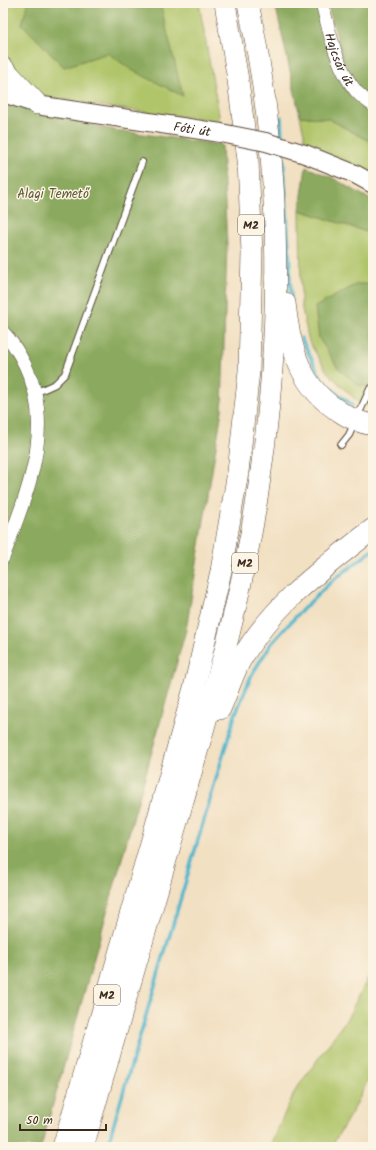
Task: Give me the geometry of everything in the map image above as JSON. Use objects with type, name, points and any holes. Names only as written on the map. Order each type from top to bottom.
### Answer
[{"type":"highway","points":[[212,3],[221,33],[224,50],[238,80]]},
{"type":"highway","name":"M2","points":[[63,1147],[194,688],[221,571],[237,478],[249,371],[252,254],[248,160],[238,80],[225,3]]},
{"type":"highway","name":"M2","points":[[83,1147],[222,662],[244,572],[261,472],[272,367],[275,256],[271,162],[260,66],[248,3]]},
{"type":"highway","points":[[3,68],[37,104]]},
{"type":"highway","points":[[275,256],[284,297],[287,326],[299,364],[307,382],[322,399],[332,407],[364,422]]},
{"type":"highway","points":[[196,756],[214,724],[239,663],[266,624],[286,601],[306,582],[373,529]]},
{"type":"main road","name":"Fóti út","points":[[4,93],[43,106],[221,132],[266,142],[305,154],[355,174],[373,184]]},
{"type":"street","name":"Hajcsár út","points":[[322,3],[332,39],[348,79],[357,91],[373,105]]},
{"type":"street","points":[[3,332],[21,356],[30,375],[38,406],[39,421],[39,438],[32,476],[3,558]]},
{"type":"lane","points":[[35,392],[55,384],[64,374],[142,162]]},
{"type":"lane","points":[[341,445],[349,435],[364,422],[370,389],[373,387]]},
{"type":"green space","points":[[3,3],[199,3],[220,121],[113,108],[48,97],[15,85],[3,76]]},
{"type":"green space","points":[[28,3],[160,3],[183,96],[130,69],[108,53],[64,67],[22,24]]},
{"type":"green space","points":[[275,3],[317,3],[347,89],[352,96],[373,114],[373,143],[329,119],[300,116]]},
{"type":"green space","points":[[327,3],[373,3],[373,101],[359,89],[343,59]]},
{"type":"green space","name":"Alagi Temető","points":[[3,97],[46,114],[114,130],[222,145],[227,245],[222,410],[186,630],[41,1147],[3,1147]]},
{"type":"green space","points":[[300,116],[329,119],[373,143],[373,177],[305,147]]},
{"type":"green space","points":[[306,167],[333,178],[373,201],[373,234],[300,210]]},
{"type":"green space","points":[[300,210],[373,234],[373,408],[358,402],[328,373],[309,342],[301,304]]},
{"type":"green space","points":[[357,284],[373,284],[373,387],[358,385],[338,368],[319,338],[315,307]]},
{"type":"green space","points":[[373,968],[373,1070],[355,1107],[331,1147],[269,1147],[295,1091],[348,1017]]},
{"type":"waterway","points":[[281,117],[282,142]]},
{"type":"waterway","points":[[283,152],[291,298]]},
{"type":"waterway","points":[[301,338],[321,378],[335,392],[352,405]]},
{"type":"waterway","points":[[369,413],[373,414]]},
{"type":"waterway","points":[[107,1147],[235,715],[252,674],[271,644],[299,613],[332,581],[373,550]]}]
